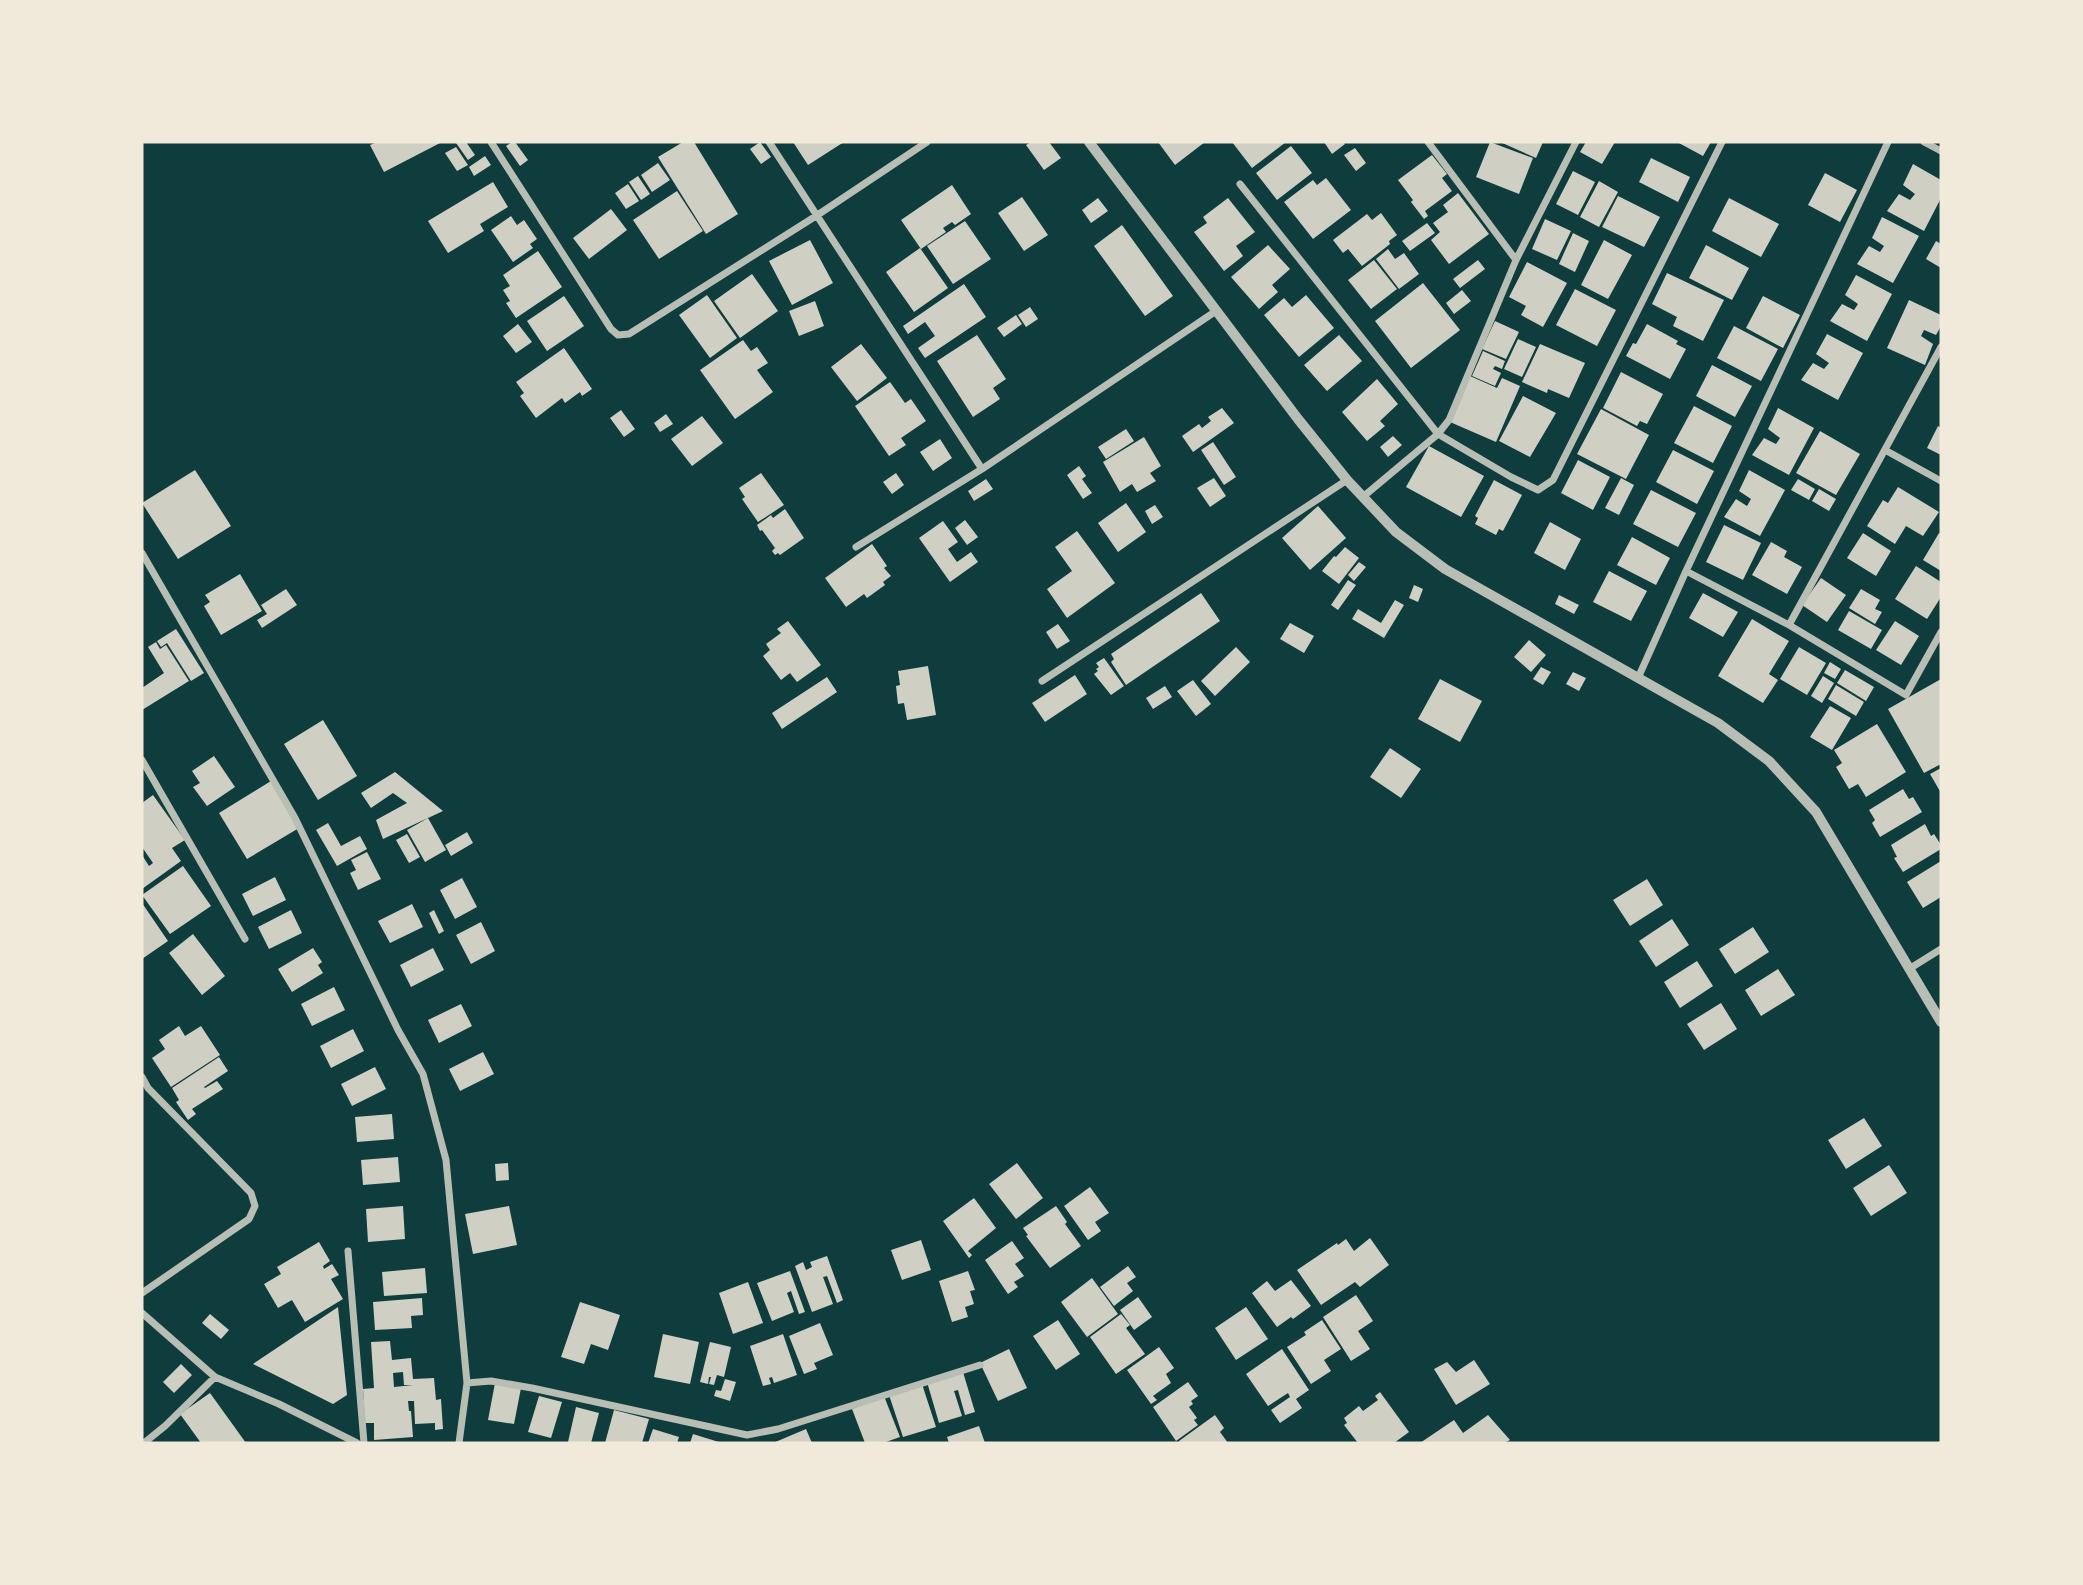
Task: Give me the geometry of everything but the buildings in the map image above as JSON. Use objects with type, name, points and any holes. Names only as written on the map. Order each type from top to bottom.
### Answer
[{"type":"street","points":[[491,142],[611,329],[618,335],[629,334],[927,142]]},
{"type":"street","points":[[769,142],[982,469]]},
{"type":"street","points":[[1088,142],[1298,419],[1348,480],[1396,532],[1445,569],[1718,723],[1769,761],[1816,812],[1941,1022]]},
{"type":"street","points":[[1428,142],[1516,260]]},
{"type":"street","points":[[1363,496],[1438,434],[1448,420],[1516,260],[1576,142]]},
{"type":"street","points":[[1240,184],[1438,434],[1511,477],[1538,489],[1553,481],[1722,142]]},
{"type":"street","points":[[1638,678],[1888,142]]},
{"type":"street","points":[[1924,142],[1941,151]]},
{"type":"street","points":[[856,547],[982,469],[1216,311]]},
{"type":"street","points":[[1789,625],[1941,347]]},
{"type":"street","points":[[1885,450],[1941,481]]},
{"type":"street","points":[[1042,681],[1348,480]]},
{"type":"street","points":[[142,554],[295,818],[398,1030],[423,1074],[446,1160],[467,1383],[460,1443]]},
{"type":"street","points":[[1686,571],[1789,625],[1906,695],[1941,632]]},
{"type":"street","points":[[142,760],[245,939]]},
{"type":"street","points":[[1909,969],[1941,949]]},
{"type":"street","points":[[142,1077],[145,1086],[251,1192],[255,1206],[250,1219],[142,1293]]},
{"type":"street","points":[[348,1251],[364,1443]]},
{"type":"street","points":[[142,1312],[215,1377],[279,1404],[357,1443]]},
{"type":"street","points":[[467,1383],[491,1381],[532,1388],[747,1436],[778,1429],[980,1365]]},
{"type":"street","points":[[144,1443],[215,1377]]}]
